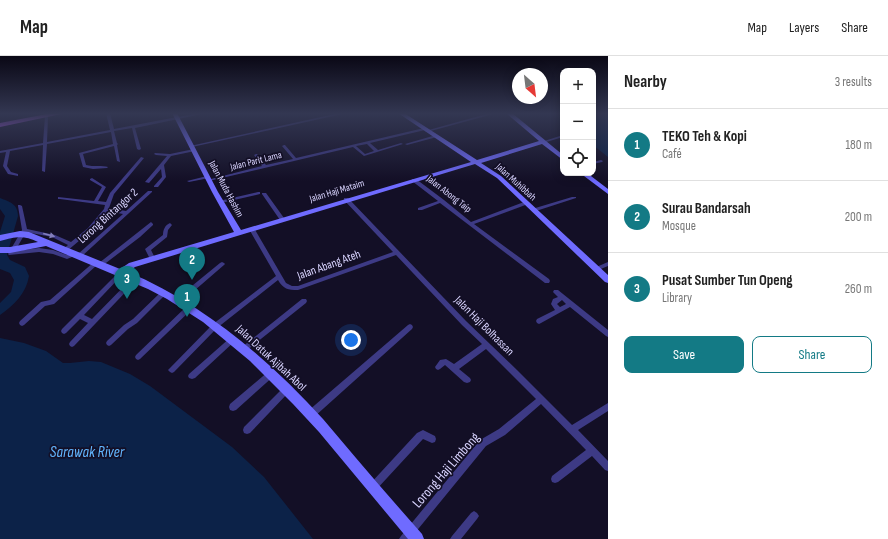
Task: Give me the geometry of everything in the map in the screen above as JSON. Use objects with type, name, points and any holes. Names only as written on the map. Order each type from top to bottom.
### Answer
[{"type":"main road","name":"Jalan Muda Hashim","points":[[186,136],[208,179],[238,232]]},
{"type":"main road","name":"Jalan Muhibbah","points":[[436,136],[498,177],[608,280]]},
{"type":"main road","points":[[535,136],[560,156]]},
{"type":"main road","name":"Jalan Haji Mataim","points":[[128,276],[135,263],[252,229],[346,199],[543,142]]},
{"type":"main road","points":[[587,176],[608,192]]},
{"type":"main road","name":"Jalan Datuk Ajibah Abol","points":[[0,238],[20,234],[30,235],[47,243],[68,247],[77,255],[164,293],[189,308],[233,339],[272,373],[286,390],[311,414],[411,537]]},
{"type":"main road","points":[[0,250],[10,250],[47,243]]},
{"type":"main road","points":[[111,269],[135,263]]},
{"type":"street","points":[[44,171],[45,136]]},
{"type":"street","points":[[0,152],[88,136]]},
{"type":"street","points":[[113,136],[119,161]]},
{"type":"street","points":[[135,136],[139,149]]},
{"type":"street","points":[[156,154],[170,155],[193,148],[249,136]]},
{"type":"street","name":"Jalan Parit Lama","points":[[189,181],[208,179],[265,167],[398,136]]},
{"type":"street","points":[[407,144],[436,136]]},
{"type":"street","points":[[364,155],[401,145],[391,137]]},
{"type":"street","name":"Jalan Haji Mataim","points":[[543,142],[560,137]]},
{"type":"street","points":[[367,142],[377,151]]},
{"type":"street","points":[[106,167],[93,168],[84,166],[81,153],[116,144]]},
{"type":"street","points":[[284,146],[296,160]]},
{"type":"street","points":[[354,146],[369,159]]},
{"type":"street","points":[[8,150],[2,167],[16,175]]},
{"type":"street","points":[[256,154],[265,167]]},
{"type":"street","name":"Lorong Bintangor 2","points":[[147,182],[170,155]]},
{"type":"street","points":[[25,230],[53,236],[68,247],[90,229],[107,206],[112,194],[142,158]]},
{"type":"street","points":[[596,162],[601,161]]},
{"type":"street","points":[[156,186],[164,177],[162,165]]},
{"type":"street","points":[[92,178],[104,187],[94,203]]},
{"type":"street","name":"Jalan Abong Taip","points":[[414,180],[547,281]]},
{"type":"street","name":"Lorong Bintangor 2","points":[[77,255],[150,192]]},
{"type":"street","points":[[221,202],[258,193]]},
{"type":"street","points":[[264,194],[282,219]]},
{"type":"street","points":[[60,198],[94,203],[127,213]]},
{"type":"street","points":[[534,210],[574,198]]},
{"type":"street","name":"Jalan Haji Bolhassan","points":[[346,199],[486,345],[608,467]]},
{"type":"street","points":[[420,209],[442,201]]},
{"type":"street","name":"Jalan Abong Taip","points":[[470,224],[526,203]]},
{"type":"street","points":[[20,206],[25,230],[11,254],[38,250],[54,251],[67,257],[77,255]]},
{"type":"street","points":[[22,323],[43,304],[52,302],[98,264],[138,236],[151,224]]},
{"type":"street","points":[[152,258],[148,249],[164,236],[170,225]]},
{"type":"street","name":"Jalan Abang Ateh","points":[[252,229],[284,285],[291,288],[298,288],[397,252]]},
{"type":"street","points":[[178,301],[222,264]]},
{"type":"street","points":[[596,269],[608,264]]},
{"type":"street","points":[[64,331],[79,316],[128,276]]},
{"type":"street","points":[[72,344],[93,322],[128,276]]},
{"type":"street","points":[[172,370],[215,326],[279,276]]},
{"type":"street","points":[[556,292],[608,334]]},
{"type":"street","points":[[109,342],[126,327],[136,321],[164,293]]},
{"type":"street","points":[[560,310],[554,304],[555,301],[562,297]]},
{"type":"street","points":[[244,349],[304,301]]},
{"type":"street","points":[[539,321],[571,304]]},
{"type":"street","points":[[138,357],[189,308]]},
{"type":"street","points":[[79,316],[93,322]]},
{"type":"street","points":[[311,414],[410,327]]},
{"type":"street","points":[[192,376],[233,339]]},
{"type":"street","points":[[454,368],[486,345]]},
{"type":"street","points":[[438,367],[442,362],[444,362],[454,368],[466,380]]},
{"type":"street","points":[[233,407],[272,373]]},
{"type":"street","points":[[246,430],[286,390]]},
{"type":"street","name":"Lorong Haji Limbong","points":[[411,537],[483,443],[502,432],[541,399]]},
{"type":"street","points":[[571,430],[608,407]]},
{"type":"street","points":[[372,488],[420,436],[423,434],[432,439]]},
{"type":"street","points":[[555,479],[592,451]]},
{"type":"street","points":[[455,539],[474,516]]},
{"type":"water","points":[[596,136],[608,136],[608,157],[596,147]]},
{"type":"water","points":[[0,198],[13,204],[18,212],[7,255],[10,260],[25,267],[29,276],[22,294],[0,315],[0,303],[11,292],[14,280],[10,273],[0,269],[0,232],[5,216],[0,209]]},
{"type":"water","name":"Sarawak River","points":[[0,338],[24,343],[46,351],[63,363],[89,361],[101,362],[130,374],[150,386],[232,447],[264,477],[313,539],[0,539]]},
{"type":"place","name":"Surau Bandarsah","points":[[192,280]]},
{"type":"place","name":"Pusat Sumber Tun Openg","points":[[127,299]]},
{"type":"place","name":"TEKO Teh & Kopi","points":[[187,317]]}]
